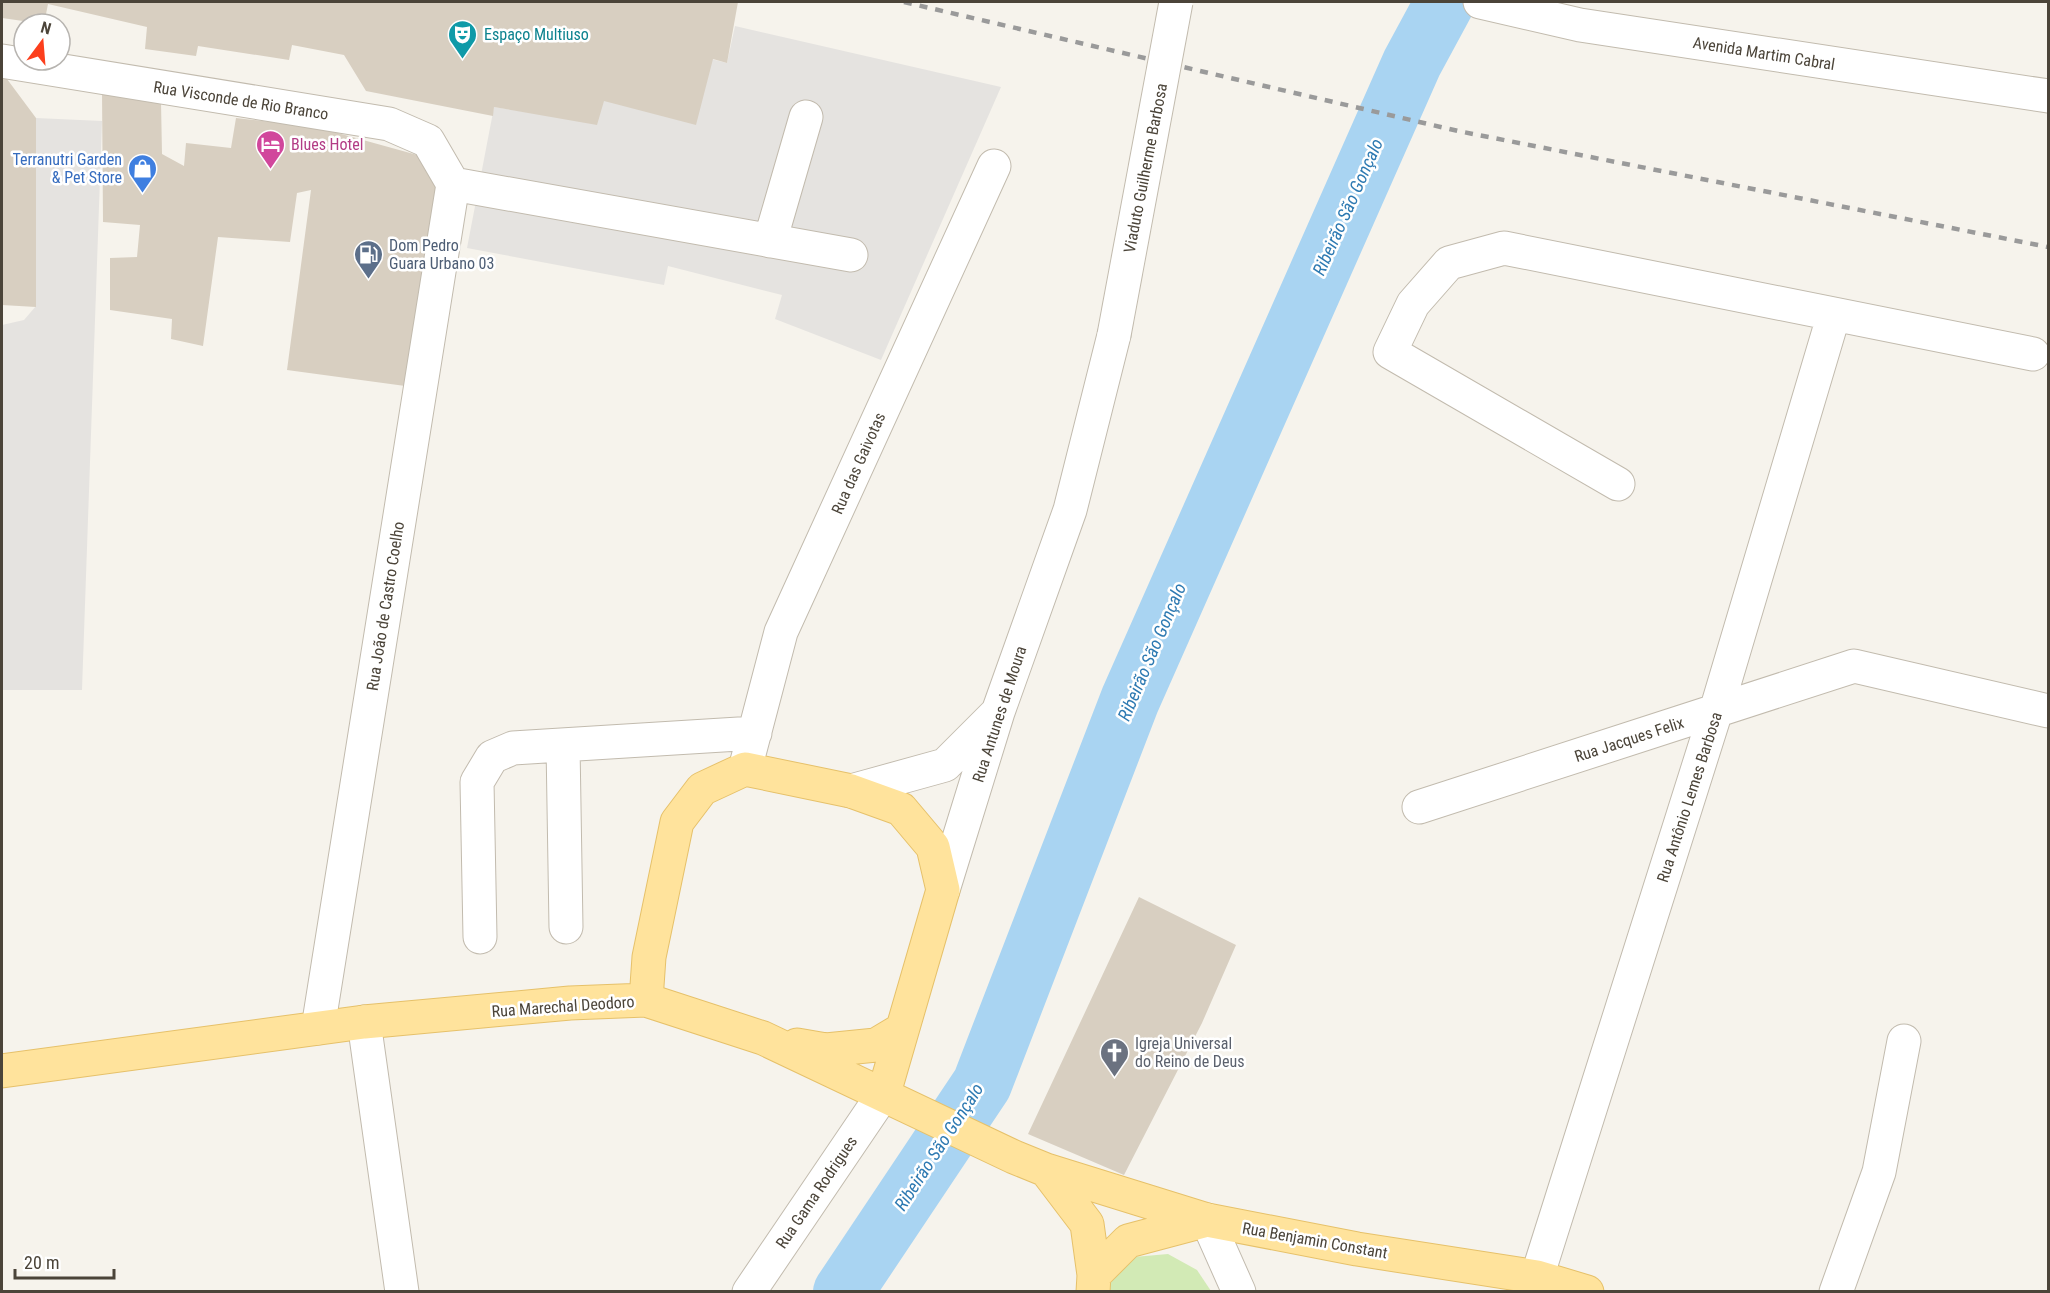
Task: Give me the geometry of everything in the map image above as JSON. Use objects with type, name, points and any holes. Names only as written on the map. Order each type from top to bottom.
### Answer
[{"type":"main road","points":[[646,1000],[649,957],[677,822],[702,789],[745,769],[851,791],[901,809],[933,847],[943,890]]},
{"type":"main road","name":"Rua Antunes de Moura","points":[[884,1093],[943,890]]},
{"type":"main road","points":[[570,1003],[623,984],[649,957]]},
{"type":"main road","name":"Rua Marechal Deodoro","points":[[2,1071],[364,1022],[570,1003],[646,1000],[763,1038],[1046,1170]]},
{"type":"main road","points":[[763,1038],[826,1050],[876,1045],[901,1030]]},
{"type":"main road","name":"Rua Benjamin Constant","points":[[1046,1170],[1207,1220],[1357,1249],[1537,1277],[1587,1292]]},
{"type":"main road","points":[[1046,1170],[1088,1224],[1093,1283]]},
{"type":"main road","points":[[1093,1283],[1128,1241],[1207,1220]]},
{"type":"street","name":"Viaduto Guilherme Barbosa","points":[[1114,334],[1176,2]]},
{"type":"street","name":"Avenida Martim Cabral","points":[[1480,2],[1580,25],[2049,96]]},
{"type":"street","name":"Rua Visconde de Rio Branco","points":[[2,61],[389,124],[428,141],[453,184]]},
{"type":"street","points":[[770,241],[806,117]]},
{"type":"street","name":"Rua das Gaivotas","points":[[745,769],[781,632],[994,166]]},
{"type":"street","points":[[453,184],[851,255]]},
{"type":"street","name":"Rua João de Castro Coelho","points":[[318,1028],[453,184]]},
{"type":"street","points":[[1618,484],[1390,352],[1413,304],[1449,263],[1504,248],[2033,354]]},
{"type":"street","name":"Rua Antônio Lemes Barbosa","points":[[1537,1277],[1716,711],[1834,314]]},
{"type":"street","name":"Rua Antunes de Moura","points":[[943,890],[998,712],[1070,510],[1114,334]]},
{"type":"street","name":"Rua Jacques Felix","points":[[1419,807],[1854,666],[2049,711]]},
{"type":"street","points":[[851,791],[945,765],[998,712]]},
{"type":"street","points":[[480,937],[477,782],[492,757],[513,748],[755,733]]},
{"type":"street","points":[[563,745],[566,927]]},
{"type":"street","points":[[364,1022],[402,1292]]},
{"type":"street","points":[[1836,1292],[1879,1172],[1905,1041]]},
{"type":"street","name":"Rua Gama Rodrigues","points":[[749,1292],[884,1093]]},
{"type":"street","points":[[1207,1220],[1239,1292]]},
{"type":"green space","points":[[1168,1254],[1197,1270],[1211,1291],[1105,1292],[1105,1289],[1134,1257]]},
{"type":"shaded area","points":[[735,26],[1001,87],[881,360],[775,319],[782,295],[668,266],[664,285],[467,248],[494,107],[565,118],[587,28],[727,63]]},
{"type":"shaded area","points":[[36,118],[102,121],[82,690],[2,690],[2,325],[24,320],[36,306]]},
{"type":"building","points":[[2,2],[738,2],[727,63],[713,59],[696,125],[604,101],[597,125],[494,107],[493,116],[366,91],[344,55],[292,45],[289,60],[198,46],[196,56],[145,49],[147,27],[48,4],[46,12],[12,12],[12,19],[2,18]]},
{"type":"building","points":[[2,79],[7,79],[36,118],[36,307],[2,305]]},
{"type":"building","points":[[102,91],[161,102],[162,154],[184,166],[186,143],[231,148],[236,118],[316,127],[439,161],[420,388],[287,370],[311,190],[297,193],[290,242],[218,237],[203,346],[171,339],[172,319],[110,310],[110,258],[137,257],[140,225],[103,222]]},
{"type":"building","name":"Igreja Universal do Reino de Deus","points":[[1139,897],[1236,945],[1202,1023],[1124,1175],[1028,1134]]},
{"type":"waterway","name":"Ribeirão São Gonçalo","points":[[843,1292],[982,1084],[1130,700],[1412,63],[1445,2]]},
{"type":"railway","points":[[904,2],[1458,131],[2048,247]]},
{"type":"place","name":"Espaço Multiuso","points":[[463,60]]},
{"type":"place","name":"Blues Hotel","points":[[270,170]]},
{"type":"place","name":"Terranutri Garden & Pet Store","points":[[143,194]]},
{"type":"place","name":"Dom Pedro Guara Urbano 03","points":[[368,280]]},
{"type":"place","name":"Igreja Universal do Reino de Deus","points":[[1114,1078]]}]
